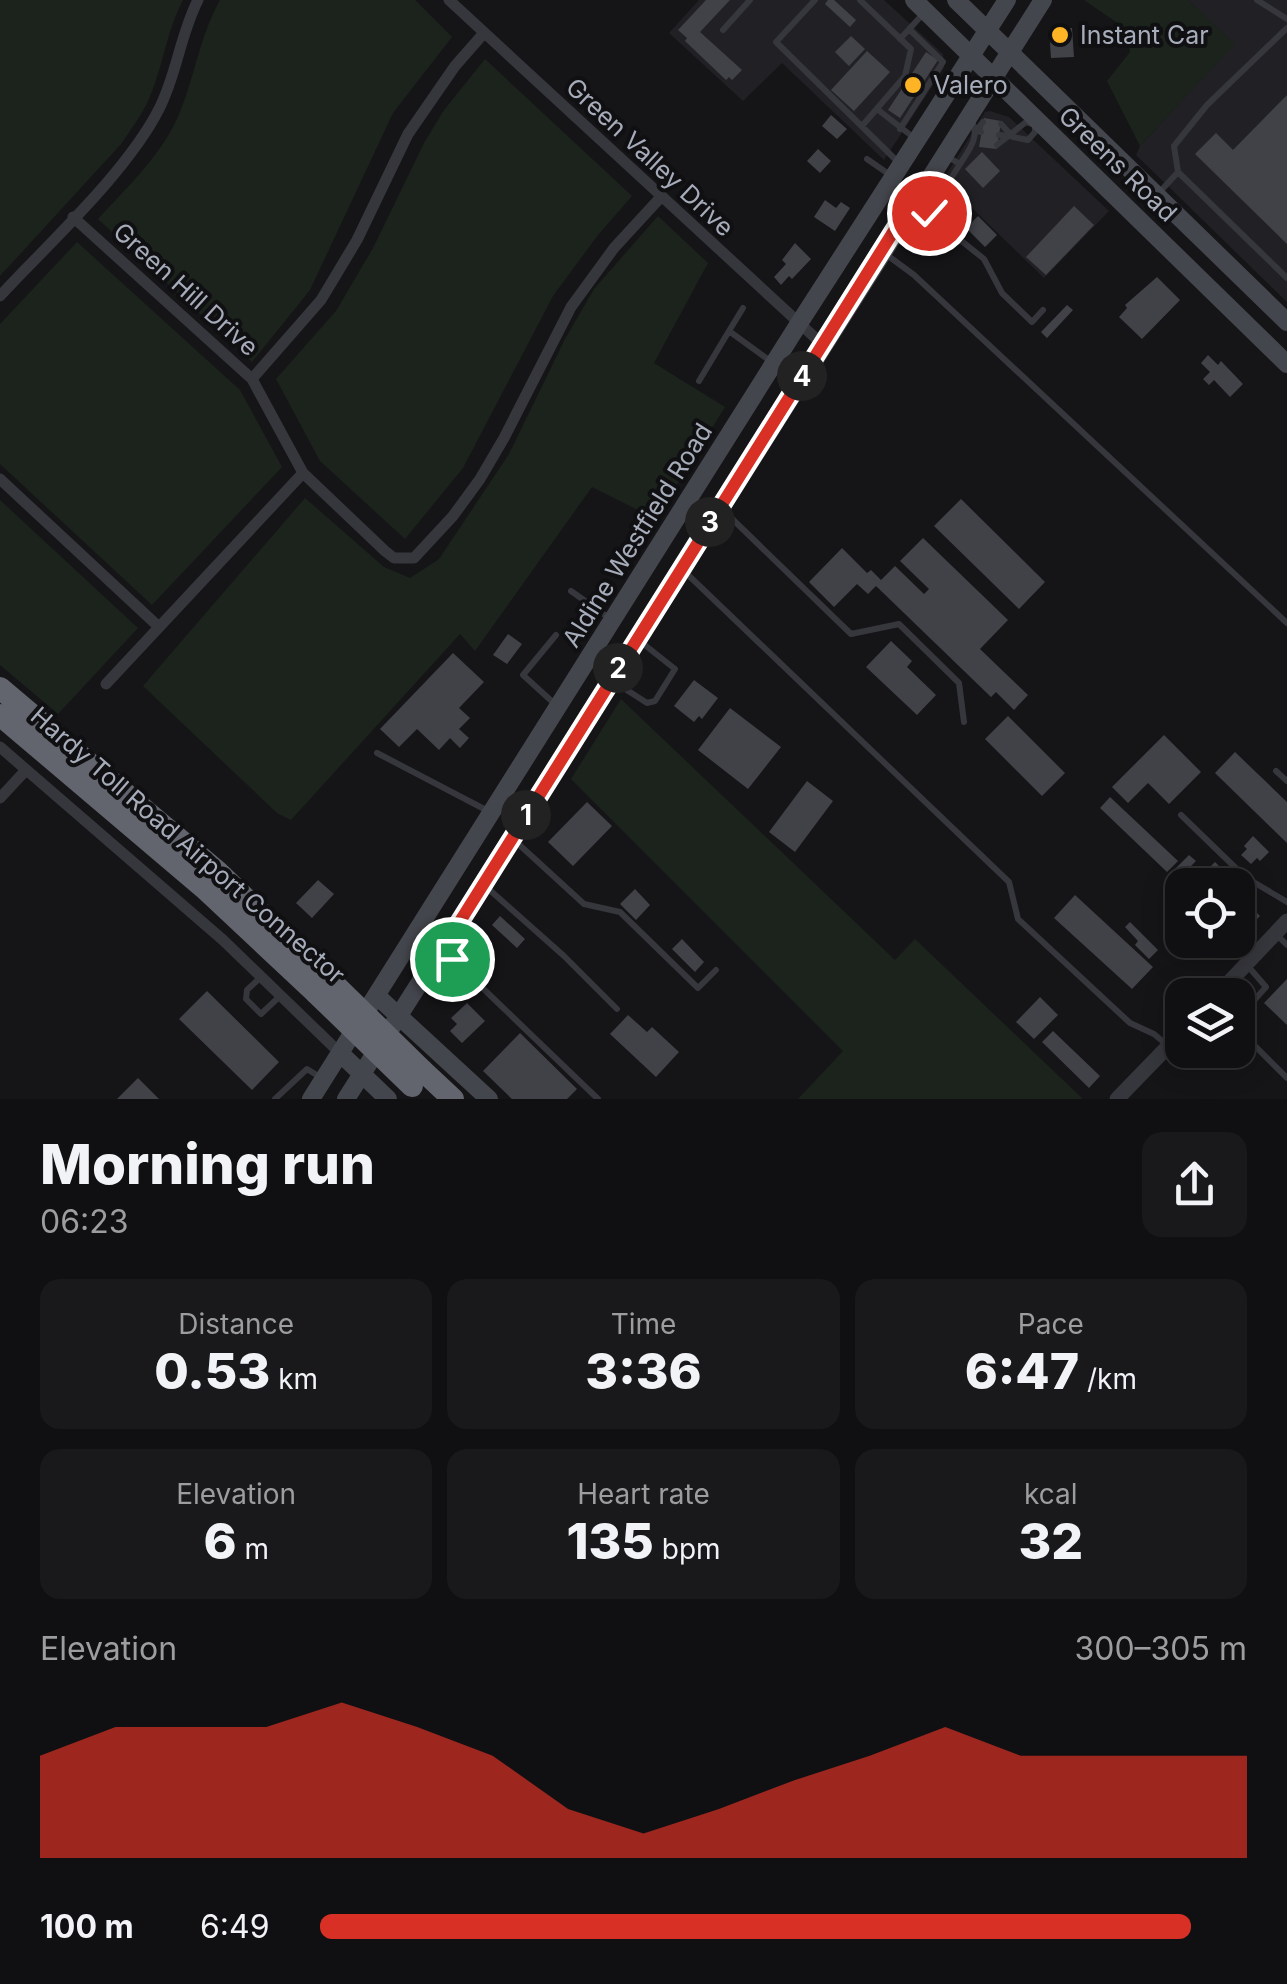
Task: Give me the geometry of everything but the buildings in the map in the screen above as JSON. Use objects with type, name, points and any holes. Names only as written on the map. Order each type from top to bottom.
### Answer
[{"type":"highway","name":"Hardy Toll Road Airport Connector","points":[[0,688],[218,872],[420,1085],[453,1099]]},
{"type":"highway","name":"Hardy Toll Road Airport Connector","points":[[0,715],[322,985]]},
{"type":"main road","name":"Greens Road","points":[[956,0],[1287,322]]},
{"type":"main road","name":"Aldine Westfield Road","points":[[311,1099],[1007,0]]},
{"type":"main road","points":[[346,1099],[420,987],[448,954],[483,884],[912,202],[977,126],[994,76],[1043,0]]},
{"type":"main road","name":"Greens Road","points":[[920,6],[1287,364]]},
{"type":"main road","points":[[1137,216],[1157,195]]},
{"type":"main road","points":[[686,505],[715,514]]},
{"type":"main road","points":[[377,996],[489,1099]]},
{"type":"main road","points":[[340,1053],[388,1099]]},
{"type":"street","points":[[0,296],[133,151],[150,126],[162,104],[180,42],[198,0]]},
{"type":"street","name":"Green Valley Drive","points":[[449,0],[822,344]]},
{"type":"street","points":[[252,379],[322,300],[358,240],[408,134],[454,66],[484,32]]},
{"type":"street","name":"Green Hill Drive","points":[[73,217],[252,379],[303,474],[394,558],[406,560],[422,553],[480,479],[579,294],[660,198]]},
{"type":"street","points":[[106,684],[303,474]]},
{"type":"street","points":[[0,480],[159,626]]},
{"type":"street","points":[[0,748],[180,902],[340,1053]]},
{"type":"street","points":[[0,798],[26,770]]},
{"type":"street","points":[[1233,978],[1281,939],[1287,921]]},
{"type":"street","points":[[1118,1099],[1165,1050]]},
{"type":"lane","points":[[723,30],[750,0]]},
{"type":"lane","points":[[815,0],[776,42],[862,126],[898,172]]},
{"type":"lane","points":[[860,0],[911,49],[905,76],[862,126]]},
{"type":"lane","points":[[1257,0],[1287,19]]},
{"type":"lane","points":[[900,39],[920,6]]},
{"type":"lane","points":[[1287,28],[1207,104],[1174,146],[1178,172],[1287,278]]},
{"type":"lane","points":[[900,129],[943,62],[909,29]]},
{"type":"lane","points":[[930,82],[947,95]]},
{"type":"lane","points":[[877,109],[918,140]]},
{"type":"lane","points":[[997,145],[1012,136],[1026,122],[1036,122],[1036,132],[1028,140],[1012,136],[999,135]]},
{"type":"lane","points":[[1000,124],[1012,136]]},
{"type":"lane","points":[[977,126],[980,142]]},
{"type":"lane","points":[[929,213],[951,159]]},
{"type":"lane","points":[[867,160],[898,172]]},
{"type":"lane","points":[[1157,195],[1178,172]]},
{"type":"lane","points":[[912,202],[984,259],[1002,293],[1032,322],[1043,310]]},
{"type":"lane","points":[[881,251],[914,275],[1287,623]]},
{"type":"lane","points":[[699,381],[743,308]]},
{"type":"lane","points":[[729,331],[774,364]]},
{"type":"lane","points":[[715,514],[852,634],[899,624],[959,683],[964,722]]},
{"type":"lane","points":[[680,569],[693,577],[1008,882],[1018,920],[1130,1023],[1154,1034],[1165,1044]]},
{"type":"lane","points":[[571,591],[613,620]]},
{"type":"lane","points":[[556,636],[523,675],[558,707]]},
{"type":"lane","points":[[611,679],[646,703],[655,701],[675,669],[636,639]]},
{"type":"lane","points":[[378,753],[492,813]]},
{"type":"lane","points":[[1276,771],[1287,782]]},
{"type":"lane","points":[[1181,815],[1245,877],[1287,902]]},
{"type":"lane","points":[[512,838],[584,904],[620,912],[698,988],[716,970]]},
{"type":"lane","points":[[483,884],[617,1009]]},
{"type":"lane","points":[[448,954],[598,1099]]},
{"type":"lane","points":[[1246,964],[1266,987],[1255,1000]]},
{"type":"lane","points":[[261,977],[247,990],[246,1000],[261,1014],[280,996]]},
{"type":"lane","points":[[1255,1046],[1287,1078]]},
{"type":"lane","points":[[274,1099],[307,1069],[324,1079]]},
{"type":"shaded area","points":[[0,0],[183,0],[153,88],[136,122],[122,143],[0,276]]},
{"type":"shaded area","points":[[220,0],[415,0],[452,37],[393,113],[310,290],[252,362],[98,219],[144,169],[173,127]]},
{"type":"shaded area","points":[[699,0],[884,0],[943,54],[944,68],[884,160],[782,63],[743,101],[669,33]]},
{"type":"shaded area","points":[[1084,0],[1188,0],[1235,44],[1140,146],[1107,81],[1130,52],[1126,29]]},
{"type":"shaded area","points":[[1188,0],[1287,0],[1287,302],[1136,155],[1234,44]]},
{"type":"shaded area","points":[[485,59],[632,196],[553,296],[463,468],[405,539],[320,461],[276,379],[336,311],[373,248],[424,143],[444,110]]},
{"type":"shaded area","points":[[985,112],[1009,117],[1109,211],[1044,278],[943,180]]},
{"type":"shaded area","points":[[658,216],[708,263],[654,363],[725,407],[656,519],[592,487],[475,651],[460,634],[291,820],[277,813],[143,686],[305,498],[384,567],[410,578],[439,559],[509,454],[594,289]]},
{"type":"shaded area","points":[[77,242],[240,390],[282,467],[152,605],[0,464],[0,324]]},
{"type":"shaded area","points":[[0,500],[138,628],[58,714],[0,665]]},
{"type":"shaded area","points":[[621,699],[895,960],[915,939],[1083,1099],[798,1099],[843,1051],[571,779]]},
{"type":"place","name":"Instant Car","points":[[1060,35]]},
{"type":"place","name":"Valero","points":[[913,85]]},
{"type":"route","points":[[452,959],[442,950],[912,202],[929,213]]}]
